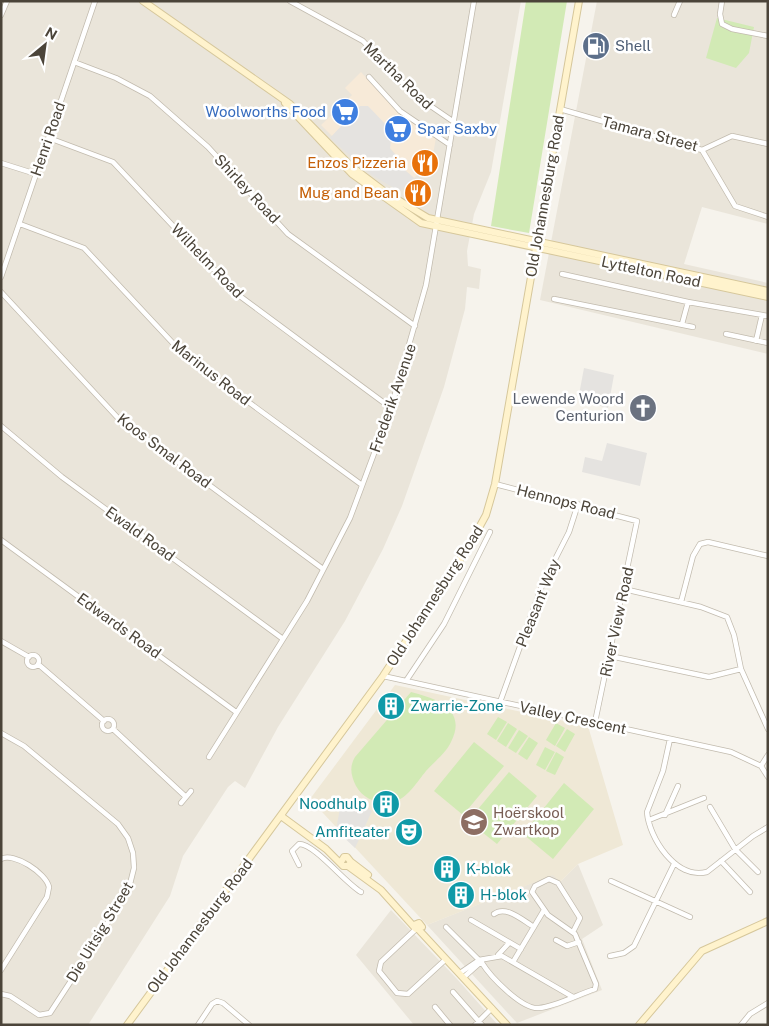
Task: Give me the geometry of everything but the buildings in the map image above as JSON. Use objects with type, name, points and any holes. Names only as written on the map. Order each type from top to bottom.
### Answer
[{"type":"main road","points":[[143,1],[283,99],[366,178],[412,210],[437,224],[535,244]]},
{"type":"main road","name":"Old Johannesburg Road","points":[[128,1025],[383,676],[469,546],[486,515],[495,484],[535,244],[580,1]]},
{"type":"main road","name":"Lyttelton Road","points":[[535,244],[768,291]]},
{"type":"main road","name":"Lyttelton Road","points":[[535,244],[768,297]]},
{"type":"main road","points":[[283,814],[301,831],[381,890],[418,927],[507,1025]]},
{"type":"main road","points":[[283,814],[345,863]]},
{"type":"main road","points":[[266,837],[283,824],[301,831]]},
{"type":"main road","points":[[638,1025],[702,951],[768,921]]},
{"type":"main road","points":[[418,927],[445,960],[461,974]]},
{"type":"street","points":[[1,15],[7,1]]},
{"type":"street","name":"Henri Road","points":[[1,277],[95,1]]},
{"type":"street","name":"Martha Road","points":[[290,1],[363,42],[413,94],[454,122]]},
{"type":"street","name":"Frederik Avenue","points":[[208,757],[307,601],[350,518],[391,408],[416,326],[426,285],[474,1]]},
{"type":"street","points":[[674,15],[680,1]]},
{"type":"street","points":[[722,1],[720,14],[722,24],[732,29],[768,36]]},
{"type":"street","name":"Shirley Road","points":[[74,62],[116,78],[150,96],[208,147],[288,234],[416,326]]},
{"type":"street","points":[[369,77],[400,111],[450,146]]},
{"type":"street","name":"Tamara Street","points":[[560,109],[702,150],[732,136],[768,144]]},
{"type":"street","name":"Wilhelm Road","points":[[49,138],[113,162],[237,294],[391,408]]},
{"type":"street","points":[[702,150],[735,206],[768,217]]},
{"type":"street","points":[[1,163],[36,174]]},
{"type":"street","name":"Marinus Road","points":[[20,224],[84,248],[184,355],[362,485]]},
{"type":"street","points":[[562,274],[688,302],[765,316],[756,341]]},
{"type":"street","name":"Koos Smal Road","points":[[1,292],[117,418],[323,569]]},
{"type":"street","points":[[554,299],[694,326]]},
{"type":"street","points":[[682,324],[688,302]]},
{"type":"street","points":[[726,334],[768,344]]},
{"type":"street","name":"Ewald Road","points":[[1,426],[62,477],[283,639]]},
{"type":"street","name":"Hennops Road","points":[[495,484],[638,521]]},
{"type":"street","name":"Pleasant Way","points":[[500,702],[543,583],[569,532],[578,504]]},
{"type":"street","name":"River View Road","points":[[595,722],[638,521]]},
{"type":"street","points":[[406,681],[444,624],[490,532]]},
{"type":"street","name":"Edwards Road","points":[[1,540],[236,712]]},
{"type":"street","points":[[682,602],[694,551],[700,544],[708,542],[768,556]]},
{"type":"street","points":[[624,589],[682,602],[721,613],[727,617],[734,635],[741,669],[768,729]]},
{"type":"street","points":[[1,641],[29,657],[36,656],[39,659],[38,664]]},
{"type":"street","points":[[610,656],[709,677],[741,669]]},
{"type":"street","points":[[29,657],[29,665],[34,666],[38,664]]},
{"type":"street","points":[[38,664],[104,721]]},
{"type":"street","name":"Valley Crescent","points":[[383,676],[731,752],[761,766]]},
{"type":"street","points":[[104,721],[108,719],[113,721],[113,729]]},
{"type":"street","points":[[104,721],[102,725],[105,729],[113,729],[186,797]]},
{"type":"street","name":"Die Uitsig Street","points":[[1,733],[24,746],[118,824],[128,838],[134,861],[130,884],[97,941],[50,1013],[39,1015],[10,996],[1,994]]},
{"type":"street","points":[[670,739],[664,771],[647,812],[663,852],[674,864],[702,873],[710,871],[735,849],[768,827]]},
{"type":"street","points":[[768,755],[761,766],[768,777]]},
{"type":"street","points":[[665,815],[678,786]]},
{"type":"street","points":[[181,803],[192,791]]},
{"type":"street","points":[[649,820],[704,798]]},
{"type":"street","points":[[710,807],[735,849],[758,872]]},
{"type":"street","points":[[299,865],[292,851],[296,845],[302,843],[323,857],[337,873],[361,892]]},
{"type":"street","points":[[1,859],[14,857],[41,874],[49,886],[47,897],[1,970]]},
{"type":"street","points":[[721,861],[750,892]]},
{"type":"street","points":[[337,873],[345,863]]},
{"type":"street","points":[[610,956],[621,954],[631,949],[674,864]]},
{"type":"street","points":[[446,927],[481,961],[512,996],[535,1008],[572,997],[596,987],[579,942],[573,932],[548,915],[533,894],[532,889],[539,883],[552,880],[558,883],[580,918],[573,932]]},
{"type":"street","points":[[611,881],[656,900],[690,918]]},
{"type":"street","points":[[494,914],[498,910],[505,911],[534,927]]},
{"type":"street","points":[[513,962],[544,910]]},
{"type":"street","points":[[471,920],[521,949]]},
{"type":"street","points":[[418,927],[379,965],[379,972],[397,993],[408,994],[445,960]]},
{"type":"street","points":[[556,940],[567,946],[579,942]]},
{"type":"street","points":[[461,974],[481,961],[498,956],[509,942]]},
{"type":"street","points":[[498,956],[513,962],[572,997]]},
{"type":"street","points":[[453,992],[478,1023],[492,1008]]},
{"type":"street","points":[[198,1025],[212,1004],[217,1001],[223,1003],[249,1025]]},
{"type":"street","points":[[741,1025],[750,1014],[768,1003]]},
{"type":"street","points":[[435,1007],[450,1025]]},
{"type":"shaded area","points":[[1,1],[521,1],[491,172],[474,214],[467,251],[468,266],[481,269],[479,289],[467,287],[465,309],[444,387],[402,506],[383,549],[345,621],[278,727],[245,788],[235,781],[228,787],[183,856],[170,896],[88,1025],[1,1025]]},
{"type":"shaded area","points":[[597,1],[768,1],[768,224],[702,207],[684,264],[768,283],[768,354],[540,300]]},
{"type":"shaded area","points":[[361,72],[398,111],[436,138],[432,160],[414,178],[400,166],[403,163],[390,148],[341,127],[332,136],[321,125],[352,95],[345,88]]},
{"type":"shaded area","points":[[360,106],[368,106],[392,131],[390,149],[403,163],[400,166],[414,178],[401,190],[397,190],[372,175],[330,138]]},
{"type":"shaded area","points":[[584,368],[614,375],[608,408],[578,400]]},
{"type":"shaded area","points":[[607,443],[647,453],[640,486],[582,472],[585,457],[602,461]]},
{"type":"shaded area","name":"Hoërskool Zwartkop","points":[[395,685],[588,726],[623,845],[578,864],[560,882],[553,875],[427,925],[310,799]]},
{"type":"shaded area","points":[[355,803],[372,811],[355,848],[336,830],[340,808]]},
{"type":"shaded area","points":[[578,864],[603,925],[582,939],[602,990],[517,1023],[427,925],[554,874],[560,882]]},
{"type":"shaded area","points":[[391,910],[498,1025],[414,1025],[356,955]]},
{"type":"green space","points":[[526,1],[567,1],[529,233],[491,226]]},
{"type":"green space","points":[[717,18],[754,27],[749,53],[736,68],[706,58]]},
{"type":"green space","points":[[411,692],[430,698],[446,707],[452,713],[455,721],[455,731],[446,750],[407,794],[393,802],[377,802],[367,798],[359,791],[351,772],[352,764],[355,757]]},
{"type":"green space","points":[[498,717],[507,722],[496,740],[487,734]]},
{"type":"green space","points":[[508,723],[517,729],[506,747],[497,741]]},
{"type":"green space","points":[[556,723],[565,728],[555,746],[546,740]]},
{"type":"green space","points":[[567,729],[575,734],[565,752],[556,746]]},
{"type":"green space","points":[[519,730],[528,736],[516,753],[508,748]]},
{"type":"green space","points":[[529,737],[538,743],[527,760],[518,754]]},
{"type":"green space","points":[[474,742],[504,766],[463,815],[434,791]]},
{"type":"green space","points":[[545,747],[555,752],[545,770],[536,765]]},
{"type":"green space","points":[[556,752],[564,757],[555,775],[546,771]]},
{"type":"green space","points":[[509,772],[537,796],[497,844],[468,821]]},
{"type":"green space","points":[[564,783],[594,809],[553,859],[523,834]]},
{"type":"place","name":"Shell","points":[[596,46]]},
{"type":"place","name":"Woolworths Food","points":[[345,112]]},
{"type":"place","name":"Spar Saxby","points":[[398,129]]},
{"type":"place","name":"Enzos Pizzeria","points":[[425,163]]},
{"type":"place","name":"Mug and Bean","points":[[418,193]]},
{"type":"place","name":"Lewende Woord Centurion","points":[[643,408]]},
{"type":"place","name":"Zwarrie-Zone","points":[[391,706]]},
{"type":"place","name":"Noodhulp","points":[[386,804]]},
{"type":"place","name":"Hoërskool Zwartkop","points":[[474,822]]},
{"type":"place","name":"Amfiteater","points":[[409,832]]},
{"type":"place","name":"K-blok","points":[[447,869]]},
{"type":"place","name":"H-blok","points":[[461,895]]}]
